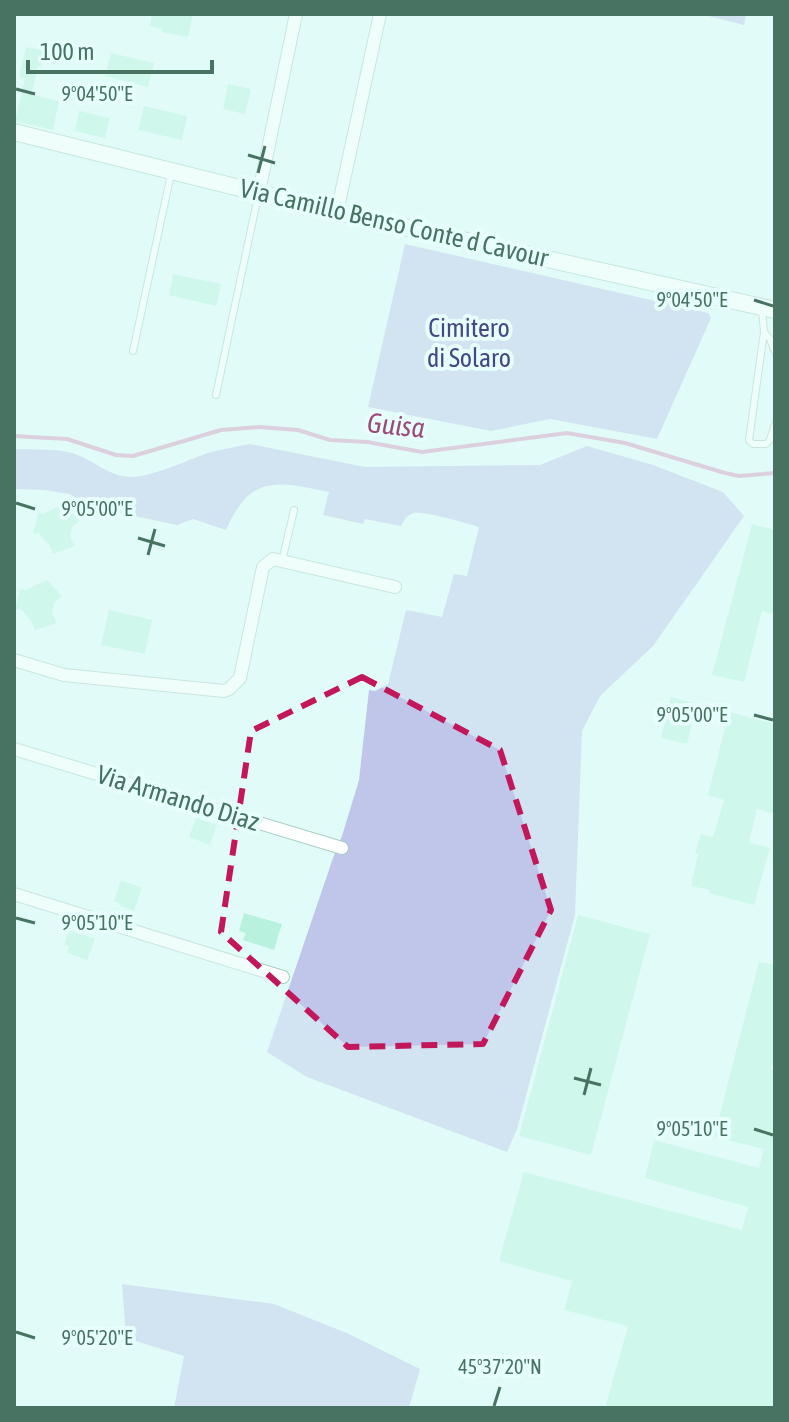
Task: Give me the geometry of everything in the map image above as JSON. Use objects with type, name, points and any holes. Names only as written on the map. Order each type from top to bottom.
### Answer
[{"type":"street","points":[[259,192],[296,14]]},
{"type":"street","points":[[337,212],[380,14]]},
{"type":"street","name":"Via Camillo Benso Conte d Cavour","points":[[14,132],[337,212],[768,308]]},
{"type":"street","points":[[14,660],[64,675],[218,691],[229,689],[240,678],[263,567],[273,559],[395,587]]},
{"type":"street","name":"Via Armando Diaz","points":[[14,749],[342,848]]},
{"type":"street","points":[[14,894],[283,977]]},
{"type":"lane","points":[[133,351],[172,171]]},
{"type":"lane","points":[[216,395],[259,192]]},
{"type":"lane","points":[[768,308],[749,440],[760,446],[766,444],[775,424]]},
{"type":"lane","points":[[764,332],[775,352]]},
{"type":"lane","points":[[282,561],[294,510]]},
{"type":"highlighted area","points":[[362,677],[500,750],[551,910],[483,1044],[348,1047],[221,932],[251,731]]},
{"type":"green space","points":[[701,14],[746,14],[744,25]]},
{"type":"green space","name":"Cimitero di Solaro","points":[[405,244],[708,313],[711,318],[657,439],[550,419],[491,431],[368,407]]},
{"type":"green space","points":[[250,444],[365,467],[540,465],[587,446],[653,465],[723,492],[744,516],[653,646],[600,696],[582,731],[575,915],[517,1129],[507,1152],[307,1077],[267,1052],[359,780],[369,690],[375,691],[388,684],[406,610],[442,617],[454,574],[467,576],[479,527],[420,513],[409,515],[401,526],[365,519],[363,524],[323,515],[329,492],[295,485],[280,484],[256,490],[235,512],[226,530],[193,519],[177,525],[92,507],[69,494],[14,489],[14,449],[68,452],[116,474],[132,477],[159,471],[208,453]]},
{"type":"green space","points":[[122,1284],[274,1304],[349,1334],[420,1369],[409,1408],[174,1408],[184,1356],[126,1338]]},
{"type":"building","points":[[152,14],[193,14],[188,37],[162,32],[162,29],[150,26]]},
{"type":"building","points":[[26,47],[44,51],[32,95],[59,101],[53,130],[15,121],[25,79],[19,77]]},
{"type":"building","points":[[111,53],[154,63],[148,87],[105,76]]},
{"type":"building","points":[[228,84],[251,89],[245,114],[223,109]]},
{"type":"building","points":[[144,106],[187,116],[182,140],[138,130]]},
{"type":"building","points":[[79,111],[110,118],[105,138],[75,131]]},
{"type":"building","points":[[173,274],[221,284],[216,306],[169,295]]},
{"type":"building","points":[[64,504],[80,520],[72,527],[70,537],[75,546],[53,554],[38,533],[33,534],[38,513],[43,514]]},
{"type":"building","points":[[752,524],[775,530],[775,614],[762,611],[744,682],[712,675]]},
{"type":"building","points":[[47,580],[62,596],[54,603],[52,613],[57,623],[35,630],[21,609],[15,610],[20,589],[26,590]]},
{"type":"building","points":[[109,610],[152,620],[145,654],[101,645]]},
{"type":"building","points":[[671,697],[697,704],[687,744],[661,738]]},
{"type":"building","points":[[729,712],[775,724],[775,814],[757,809],[749,843],[770,848],[754,905],[691,886],[701,834],[713,837],[724,800],[708,795]]},
{"type":"building","points":[[196,818],[217,825],[210,845],[189,837]]},
{"type":"building","points":[[121,880],[142,888],[134,911],[114,901]]},
{"type":"building","points":[[244,913],[282,924],[274,950],[243,940],[246,933],[239,931]]},
{"type":"building","points":[[578,915],[650,934],[591,1155],[519,1136]]},
{"type":"building","points":[[69,930],[95,939],[87,960],[67,953],[69,947],[64,945]]},
{"type":"building","points":[[759,962],[775,965],[775,1055],[771,1069],[775,1070],[775,1408],[605,1408],[628,1326],[564,1310],[572,1281],[499,1261],[524,1172],[742,1230],[748,1207],[645,1178],[654,1140],[759,1168],[764,1149],[714,1137]]},
{"type":"waterway","name":"Guisa","points":[[14,436],[67,439],[116,455],[133,456],[221,430],[259,427],[298,430],[330,440],[367,442],[422,452],[567,433],[625,443],[739,476],[775,473]]}]
